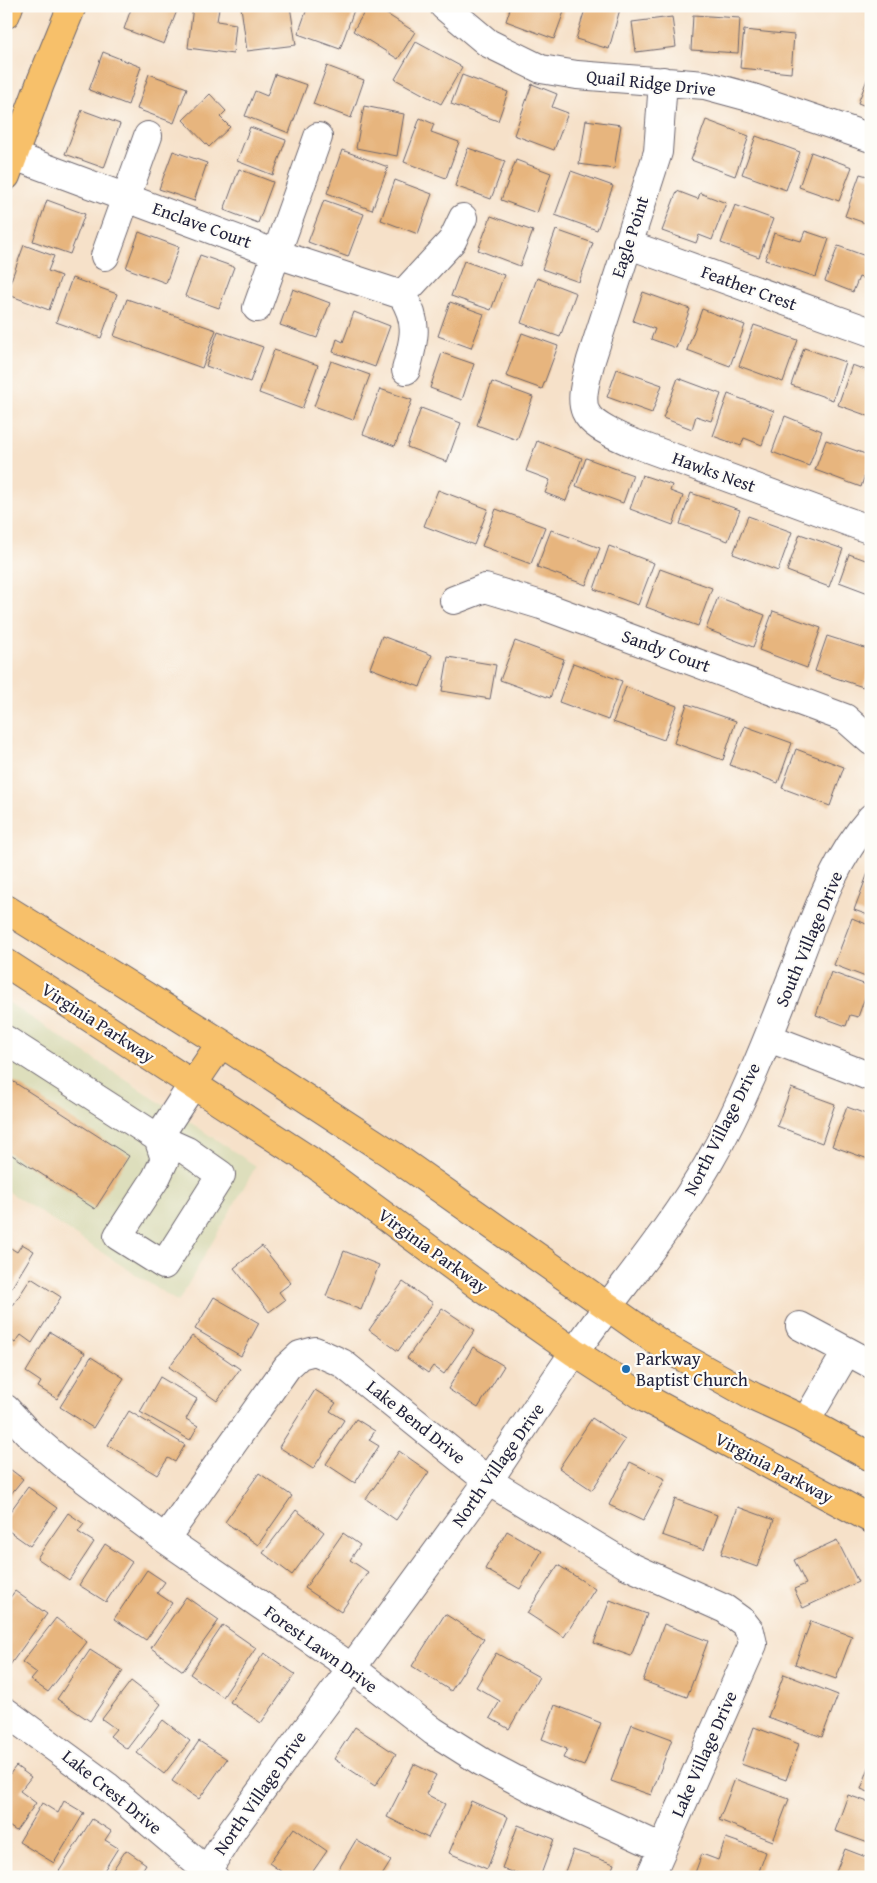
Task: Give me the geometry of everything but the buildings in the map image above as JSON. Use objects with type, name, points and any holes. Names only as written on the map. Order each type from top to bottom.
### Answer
[{"type":"main road","points":[[6,14],[10,6]]},
{"type":"main road","points":[[9,162],[72,6]]},
{"type":"main road","points":[[6,909],[221,1043],[398,1160],[608,1308],[701,1369],[754,1397],[806,1421],[871,1456]]},
{"type":"main road","name":"Virginia Parkway","points":[[6,963],[309,1160],[478,1285],[574,1352],[645,1398],[871,1519]]},
{"type":"main road","points":[[192,1084],[221,1043]]},
{"type":"street","name":"Quail Ridge Drive","points":[[444,6],[488,43],[541,69],[577,75],[705,85],[754,98],[871,138]]},
{"type":"street","name":"Eagle Point","points":[[583,391],[626,244],[658,152],[663,81]]},
{"type":"street","points":[[105,256],[148,136]]},
{"type":"street","points":[[257,308],[318,137]]},
{"type":"street","name":"Enclave Court","points":[[9,162],[127,198],[277,254],[402,296]]},
{"type":"street","points":[[406,370],[415,337],[412,311],[402,296],[452,241],[464,218]]},
{"type":"street","name":"Feather Crest","points":[[626,244],[871,332]]},
{"type":"street","name":"Hawks Nest","points":[[583,391],[583,407],[591,422],[601,429],[871,530]]},
{"type":"street","name":"Sandy Court","points":[[454,600],[485,588],[541,605],[845,718],[871,741]]},
{"type":"street","name":"South Village Drive","points":[[769,1038],[825,891],[858,833],[871,818]]},
{"type":"street","points":[[769,1038],[871,1076]]},
{"type":"street","name":"North Village Drive","points":[[207,1875],[232,1829],[352,1668],[488,1480],[574,1352],[654,1247],[708,1165],[769,1038]]},
{"type":"street","points":[[6,1040],[158,1138],[187,1151],[221,1175],[164,1265],[118,1236],[156,1178],[165,1159],[158,1138]]},
{"type":"street","points":[[158,1138],[192,1084]]},
{"type":"street","points":[[800,1326],[859,1358],[806,1421]]},
{"type":"street","name":"Lake Bend Drive","points":[[165,1539],[287,1367],[300,1355],[315,1351],[342,1363],[488,1480],[626,1564],[725,1609],[743,1622],[750,1631]]},
{"type":"street","name":"Forest Lawn Drive","points":[[6,1409],[30,1435],[63,1462],[165,1539],[352,1668],[433,1731],[482,1762],[589,1816],[662,1848]]},
{"type":"street","name":"Lake Village Drive","points":[[650,1877],[747,1660],[753,1644],[750,1631]]},
{"type":"street","name":"Lake Crest Drive","points":[[6,1712],[107,1786],[207,1875]]},
{"type":"shaded area","points":[[6,1001],[256,1166],[178,1302],[6,1190]]},
{"type":"place","name":"Parkway Baptist Church","points":[[626,1369]]}]
